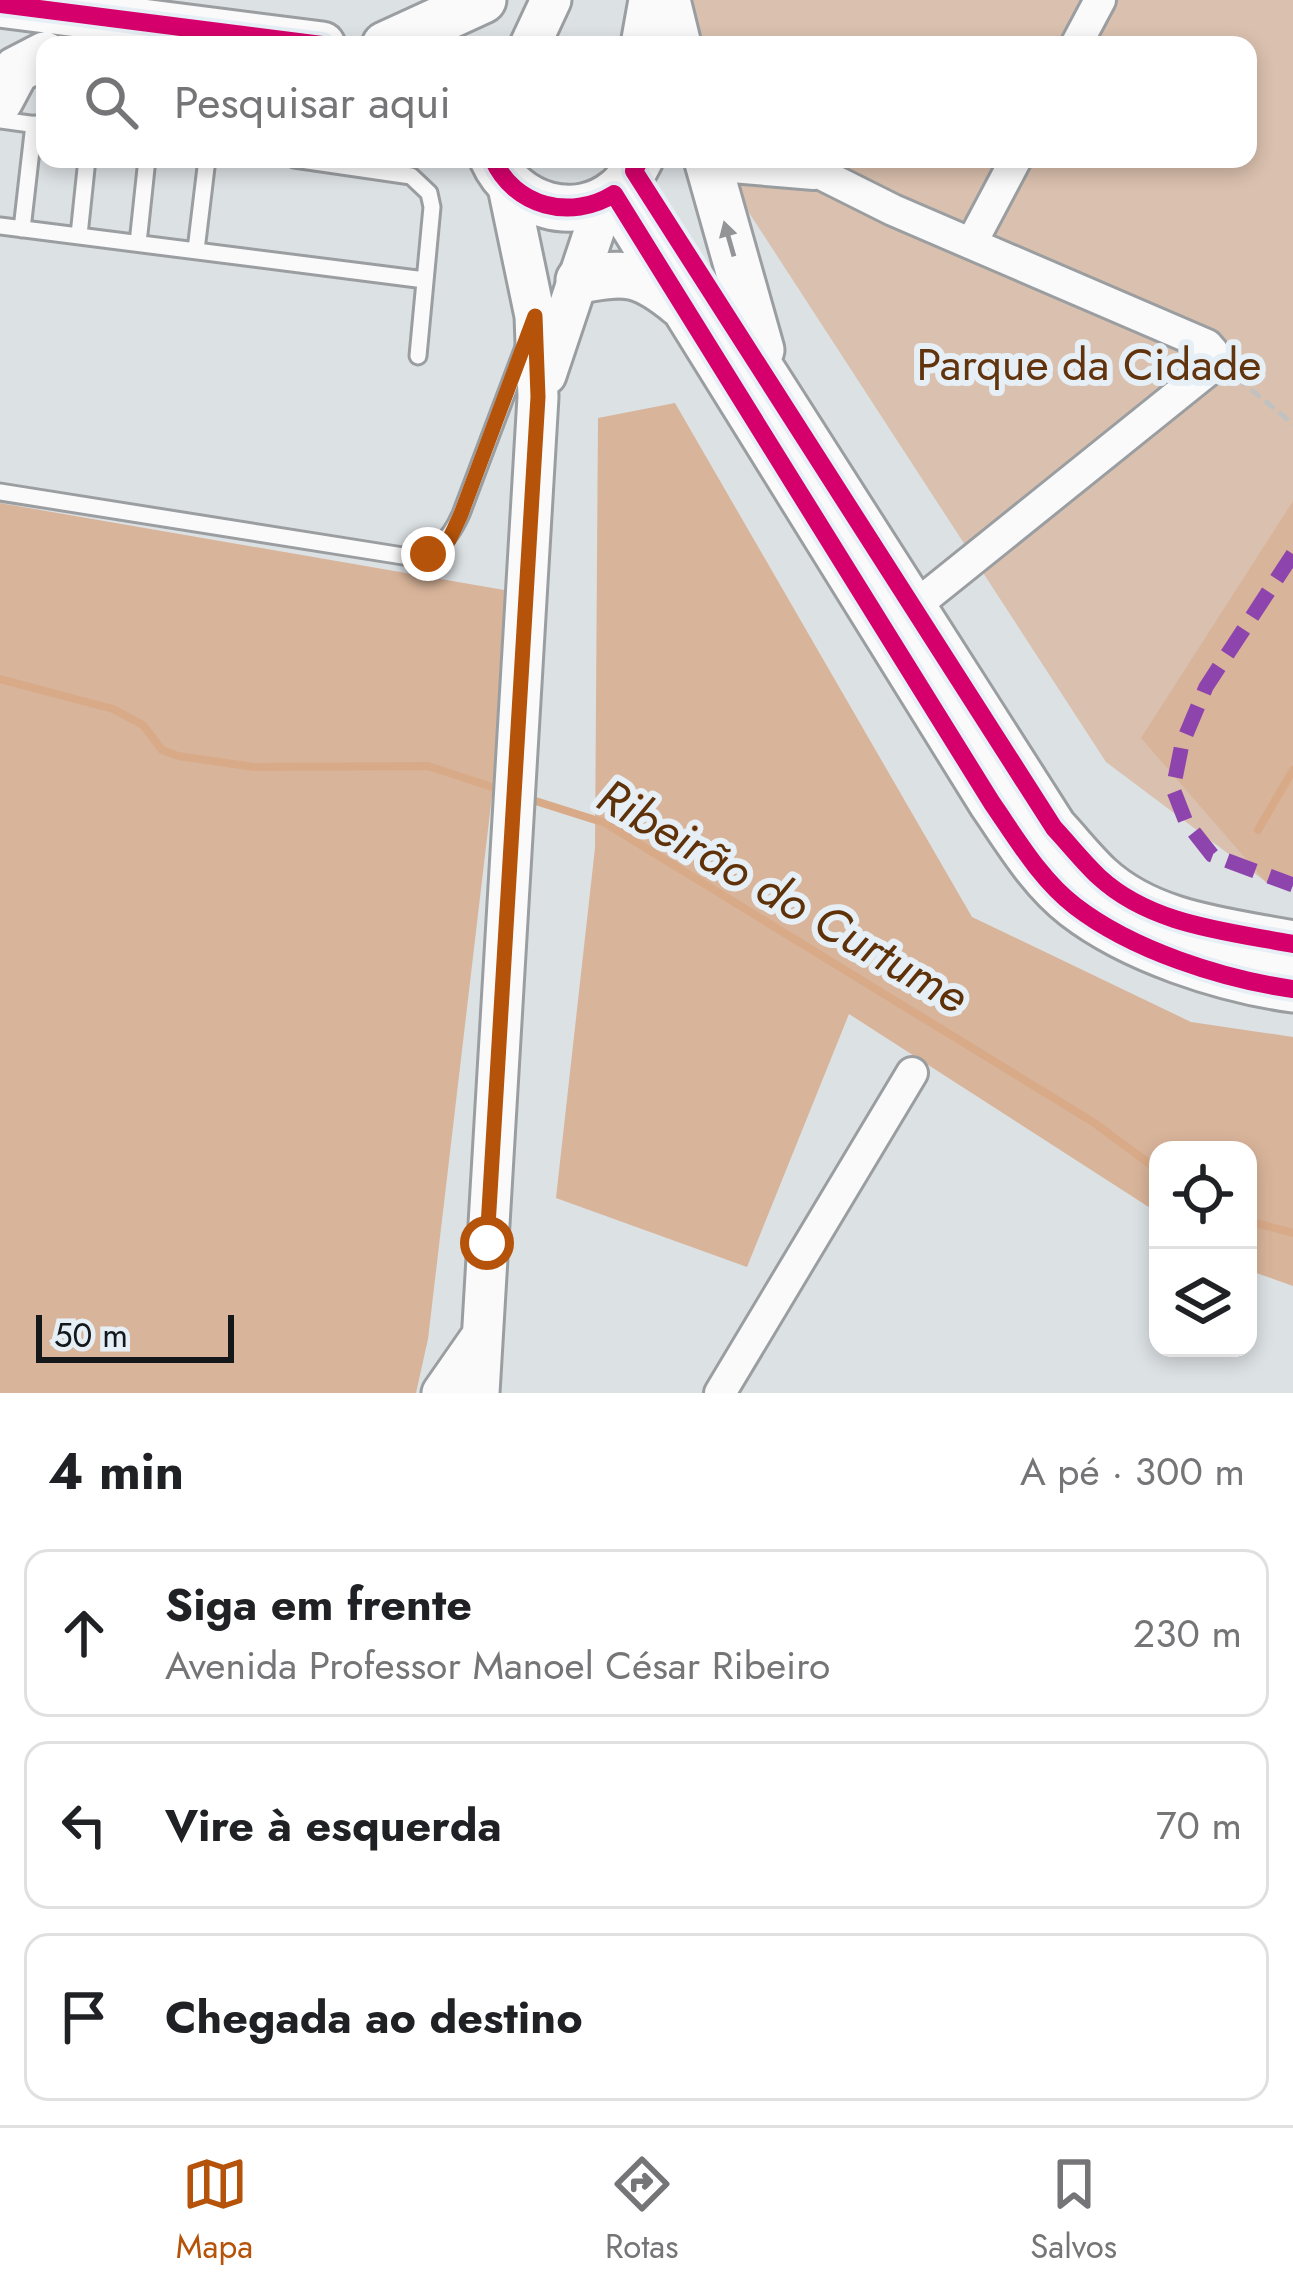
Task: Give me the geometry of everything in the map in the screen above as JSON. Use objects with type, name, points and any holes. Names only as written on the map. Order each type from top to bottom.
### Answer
[{"type":"main road","points":[[404,36],[482,0]]},
{"type":"main road","points":[[534,36],[551,0]]},
{"type":"main road","points":[[643,36],[649,0]]},
{"type":"main road","points":[[670,0],[676,36]]},
{"type":"main road","points":[[670,0],[685,36]]},
{"type":"main road","points":[[0,4],[251,36]]},
{"type":"main road","points":[[0,40],[36,45]]},
{"type":"main road","points":[[26,116],[16,70],[36,60]]},
{"type":"main road","points":[[710,168],[770,382]]},
{"type":"main road","points":[[500,170],[542,205],[564,209],[623,181]]},
{"type":"main road","points":[[479,1393],[538,397],[535,316],[500,170]]},
{"type":"main road","points":[[623,181],[770,382],[1054,828],[1101,879],[1147,909],[1293,944]]},
{"type":"main road","points":[[538,397],[579,280],[623,181]]},
{"type":"main road","points":[[623,181],[691,314],[992,803],[1035,865],[1072,904],[1129,942],[1263,985],[1293,989]]},
{"type":"main road","points":[[579,280],[632,274],[654,282],[691,314]]},
{"type":"main road","points":[[442,1393],[481,1337]]},
{"type":"street","points":[[1081,36],[1100,0]]},
{"type":"street","points":[[807,168],[1207,345],[1214,360],[1211,368],[915,605]]},
{"type":"street","points":[[972,242],[1011,168]]},
{"type":"street","points":[[720,1393],[912,1073]]},
{"type":"lane","points":[[0,120],[26,116],[22,229]]},
{"type":"lane","points":[[79,236],[86,168]]},
{"type":"lane","points":[[138,243],[146,168]]},
{"type":"lane","points":[[196,250],[206,168]]},
{"type":"lane","points":[[356,168],[411,176],[429,193],[432,208],[418,356]]},
{"type":"lane","points":[[0,226],[425,280]]},
{"type":"lane","points":[[0,493],[404,556],[428,554],[449,540],[461,514],[535,316]]},
{"type":"path","points":[[1214,360],[1293,424]]},
{"type":"green space","name":"Parque da Cidade","points":[[684,0],[1293,0],[1293,887],[1266,882],[1106,762],[746,208],[735,168],[1257,168],[1257,36],[695,36]]},
{"type":"shaded area","points":[[675,403],[972,917],[1191,1022],[1293,1037],[1293,1286],[1257,1273],[1257,1141],[1149,1141],[1149,1207],[849,1014],[747,1267],[556,1198],[595,848],[598,418]]},
{"type":"shaded area","points":[[1293,501],[1293,887],[1266,882],[1141,738]]},
{"type":"shaded area","points":[[0,503],[516,592],[428,1339],[416,1393],[0,1393]]},
{"type":"waterway","name":"Ribeirão do Curtume","points":[[0,679],[113,709],[143,725],[162,750],[178,756],[254,767],[428,766],[501,790]]},
{"type":"waterway","points":[[1258,830],[1293,770]]},
{"type":"waterway","name":"Ribeirão do Curtume","points":[[526,798],[605,823],[1093,1122],[1149,1163]]},
{"type":"waterway","name":"Ribeirão do Curtume","points":[[1257,1223],[1293,1233]]},
{"type":"marked path","points":[[1293,554],[1206,687],[1182,744],[1173,789],[1186,822],[1212,855],[1293,885]]},
{"type":"cycle path","points":[[0,4],[251,36]]},
{"type":"cycle path","points":[[498,168],[515,189],[545,205],[580,207],[614,194],[992,803],[1051,884],[1098,922],[1150,949],[1208,970],[1293,989]]},
{"type":"cycle path","points":[[636,168],[1054,828],[1099,877],[1142,906],[1190,924],[1293,944]]},
{"type":"route","points":[[428,554],[449,540],[461,514],[535,316],[538,397],[487,1243]]}]
